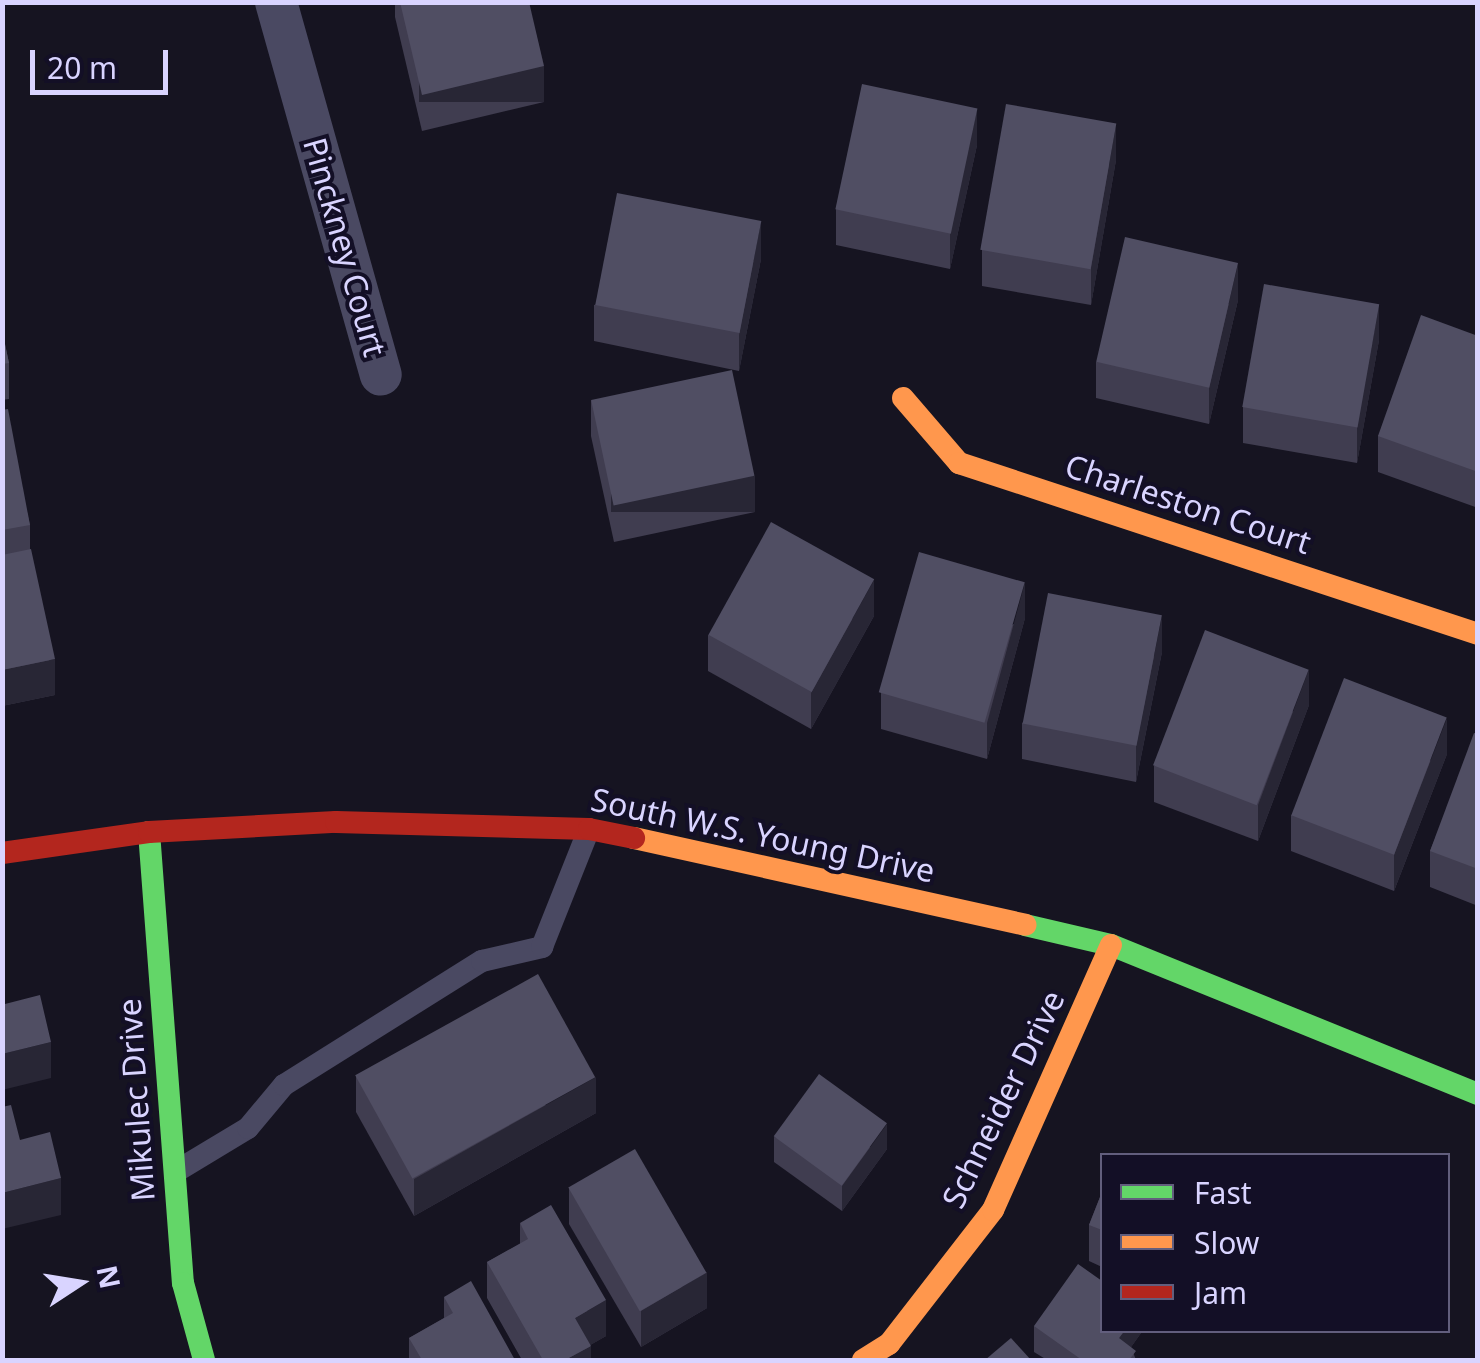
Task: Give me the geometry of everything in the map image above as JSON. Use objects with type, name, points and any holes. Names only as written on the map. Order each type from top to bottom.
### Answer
[{"type":"street","name":"Pinckney Court","points":[[276,2],[381,375]]},
{"type":"street","name":"Charleston Court","points":[[904,398],[959,463],[1478,634]]},
{"type":"street","name":"South W.S. Young Drive","points":[[2,853],[149,832],[336,822],[589,829],[784,867],[1111,945],[1478,1094]]},
{"type":"street","name":"Mikulec Drive","points":[[149,832],[184,1283],[204,1360]]},
{"type":"street","name":"Schneider Drive","points":[[863,1360],[889,1344],[993,1210],[1111,945]]},
{"type":"lane","points":[[174,1172],[248,1128],[284,1085],[482,961],[542,947],[589,829]]},
{"type":"building","points":[[400,2],[529,2],[544,66],[422,95]]},
{"type":"building","points":[[862,84],[977,109],[951,234],[835,209]]},
{"type":"building","points":[[1006,104],[1116,123],[1091,269],[980,250]]},
{"type":"building","points":[[617,193],[761,221],[740,333],[595,305]]},
{"type":"building","points":[[1125,237],[1238,263],[1209,388],[1096,362]]},
{"type":"building","points":[[1264,284],[1379,304],[1358,427],[1242,407]]},
{"type":"building","points":[[1421,315],[1478,336],[1478,472],[1378,436]]},
{"type":"building","points":[[2,330],[9,363],[2,364]]},
{"type":"building","points":[[732,370],[754,476],[614,506],[591,400]]},
{"type":"building","points":[[8,409],[30,525],[2,530],[2,410]]},
{"type":"building","points":[[771,522],[874,579],[812,692],[708,635]]},
{"type":"building","points":[[31,549],[55,659],[2,670],[2,555]]},
{"type":"building","points":[[919,552],[1025,582],[984,723],[879,692]]},
{"type":"building","points":[[1048,593],[1162,615],[1136,746],[1023,724]]},
{"type":"building","points":[[1205,630],[1309,670],[1257,805],[1153,765]]},
{"type":"building","points":[[1344,678],[1447,717],[1394,855],[1291,815]]},
{"type":"building","points":[[1474,733],[1478,734],[1478,869],[1430,851]]},
{"type":"building","points":[[538,974],[595,1077],[412,1179],[355,1075]]},
{"type":"building","points":[[40,995],[51,1042],[2,1054],[2,996],[5,1004]]},
{"type":"building","points":[[819,1074],[887,1123],[842,1186],[774,1136]]},
{"type":"building","points":[[11,1105],[20,1140],[50,1132],[61,1178],[2,1193],[2,1107]]},
{"type":"building","points":[[635,1149],[707,1273],[640,1311],[568,1188]]},
{"type":"building","points":[[1100,1197],[1100,1229],[1089,1225]]},
{"type":"building","points":[[551,1205],[606,1300],[575,1318],[591,1346],[565,1360],[543,1360],[487,1262],[528,1239],[520,1223]]},
{"type":"building","points":[[1078,1264],[1100,1280],[1100,1333],[1123,1333],[1119,1338],[1136,1351],[1129,1360],[1082,1360],[1034,1326]]},
{"type":"building","points":[[471,1281],[515,1360],[422,1360],[409,1338],[453,1313],[444,1297]]},
{"type":"building","points":[[1011,1338],[1031,1360],[985,1360]]},
{"type":"traffic: fast","points":[[149,832],[183,1283],[204,1360]]},
{"type":"traffic: fast","points":[[1025,925],[1111,945],[1478,1094]]},
{"type":"traffic: slow","points":[[903,398],[959,463],[1478,634]]},
{"type":"traffic: slow","points":[[634,838],[1025,925]]},
{"type":"traffic: slow","points":[[863,1360],[889,1344],[993,1210],[1111,945]]},
{"type":"traffic: jam","points":[[2,853],[149,832],[336,822],[589,829],[634,838]]}]
